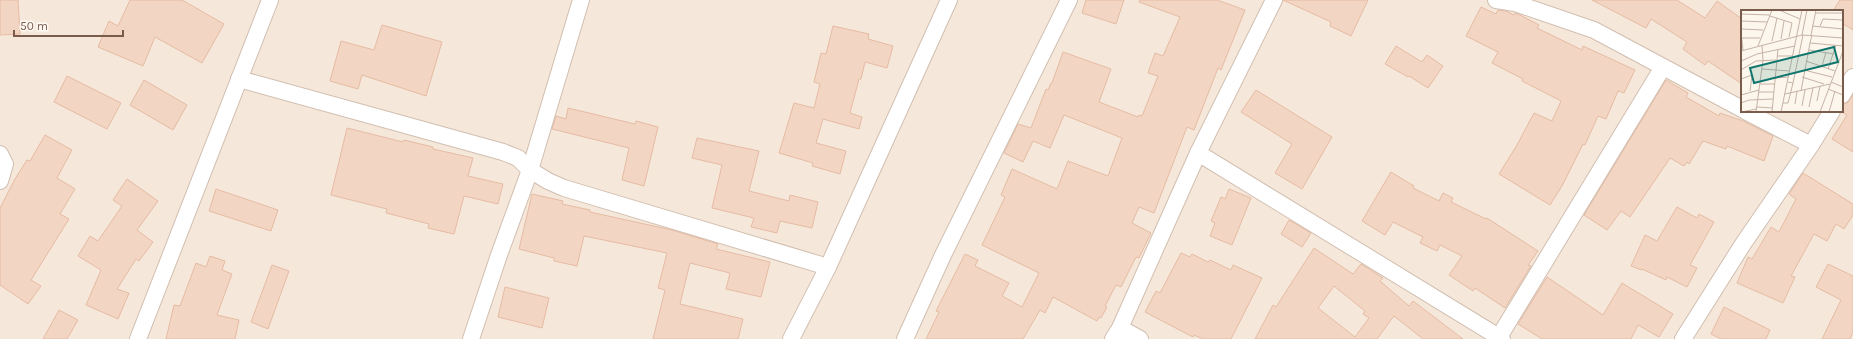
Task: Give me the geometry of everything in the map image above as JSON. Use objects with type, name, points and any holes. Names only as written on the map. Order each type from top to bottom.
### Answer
[{"type":"street","points":[[138,339],[270,0]]},
{"type":"street","points":[[471,339],[499,255],[530,170],[581,0]]},
{"type":"street","points":[[791,339],[828,267],[949,0]]},
{"type":"street","points":[[906,339],[943,255],[1069,0]]},
{"type":"street","points":[[1140,339],[1116,334],[1198,153],[1274,0]]},
{"type":"street","points":[[1496,0],[1515,3],[1594,30],[1741,108]]},
{"type":"street","points":[[1198,153],[1501,338],[1663,67]]},
{"type":"street","points":[[1843,93],[1853,77]]},
{"type":"street","points":[[239,79],[503,152],[518,158],[530,170],[548,181],[564,188],[828,267]]},
{"type":"street","points":[[1747,112],[1811,145]]},
{"type":"street","points":[[1683,339],[1743,244],[1811,145],[1831,112]]},
{"type":"street","points":[[0,154],[4,164],[0,182]]},
{"type":"shaded area","points":[[0,0],[1853,0],[1853,339],[0,339]]},
{"type":"building","points":[[0,0],[18,0],[20,34],[0,35]]},
{"type":"building","points":[[130,0],[182,0],[224,24],[202,63],[155,37],[143,66],[98,47],[109,21],[118,26]]},
{"type":"building","points":[[1086,0],[1124,0],[1116,24],[1082,13]]},
{"type":"building","points":[[1140,0],[1217,0],[1245,10],[1221,70],[1218,68],[1194,130],[1187,127],[1154,213],[1139,207],[1132,223],[1151,233],[1139,258],[1136,257],[1121,287],[1116,285],[1105,306],[1107,307],[1101,318],[1099,317],[1097,321],[1053,297],[1045,313],[1040,310],[1023,339],[926,339],[939,312],[936,311],[965,254],[978,260],[975,266],[1009,283],[1002,296],[1022,307],[1039,273],[982,245],[1005,197],[1001,195],[1012,169],[1057,189],[1068,161],[1108,176],[1122,138],[1064,115],[1050,148],[1033,141],[1023,162],[1004,153],[1018,124],[1031,128],[1046,89],[1048,90],[1052,83],[1063,52],[1111,69],[1099,102],[1138,117],[1139,115],[1142,116],[1158,76],[1148,73],[1155,53],[1163,56],[1180,17],[1139,2]]},
{"type":"building","points":[[1283,0],[1368,0],[1351,36],[1330,26],[1331,22]]},
{"type":"building","points":[[1592,0],[1677,0],[1705,18],[1717,1],[1741,18],[1741,83],[1708,61],[1705,65],[1683,49],[1687,42],[1651,19],[1646,28]]},
{"type":"building","points":[[1840,0],[1853,0],[1853,30],[1843,24],[1843,10],[1834,10]]},
{"type":"building","points":[[1481,7],[1496,14],[1498,10],[1506,11],[1514,15],[1515,13],[1520,15],[1539,25],[1537,28],[1582,50],[1583,46],[1635,70],[1624,93],[1618,91],[1606,119],[1598,116],[1585,145],[1583,144],[1562,186],[1550,205],[1499,174],[1534,113],[1552,121],[1561,101],[1522,81],[1523,79],[1492,63],[1498,52],[1466,36]]},
{"type":"building","points":[[382,25],[442,42],[426,96],[362,75],[358,89],[330,81],[341,41],[374,50]]},
{"type":"building","points":[[833,26],[869,34],[868,39],[893,46],[887,68],[865,62],[850,113],[862,117],[859,129],[823,119],[816,143],[846,151],[840,174],[812,166],[813,163],[779,153],[794,103],[814,108],[820,84],[814,82],[821,53],[826,54]]},
{"type":"building","points":[[1396,46],[1422,62],[1427,55],[1443,66],[1428,88],[1409,76],[1408,77],[1385,64]]},
{"type":"building","points":[[67,76],[121,103],[107,129],[54,102]]},
{"type":"building","points":[[144,80],[187,105],[173,130],[130,105]]},
{"type":"building","points":[[1666,80],[1688,93],[1686,97],[1719,116],[1720,113],[1743,121],[1773,136],[1764,161],[1727,146],[1726,149],[1703,141],[1689,164],[1687,162],[1684,166],[1670,158],[1630,217],[1621,211],[1607,230],[1584,215]]},
{"type":"building","points":[[1256,90],[1332,137],[1302,189],[1275,173],[1292,144],[1241,112]]},
{"type":"building","points":[[1853,95],[1853,152],[1832,139],[1847,115],[1842,112],[1843,104],[1847,103]]},
{"type":"building","points":[[568,108],[635,124],[636,121],[658,127],[644,186],[622,180],[629,148],[552,129],[556,116],[566,119]]},
{"type":"building","points":[[347,128],[403,142],[404,140],[433,147],[433,149],[473,158],[468,176],[503,184],[498,204],[464,196],[454,234],[428,228],[429,224],[386,213],[387,209],[331,195]]},
{"type":"building","points":[[45,135],[72,150],[57,178],[75,189],[60,214],[69,219],[31,280],[41,286],[28,304],[0,285],[0,208],[15,179],[27,160],[30,161]]},
{"type":"building","points":[[697,138],[759,151],[749,191],[789,201],[790,195],[818,202],[812,228],[780,221],[777,233],[751,227],[754,218],[712,208],[722,165],[692,158]]},
{"type":"building","points":[[1391,172],[1414,186],[1413,188],[1439,201],[1443,193],[1453,198],[1451,202],[1486,219],[1487,218],[1538,251],[1528,265],[1531,266],[1505,308],[1475,288],[1473,291],[1449,275],[1462,256],[1440,245],[1437,251],[1420,243],[1423,237],[1393,222],[1385,235],[1362,221]]},
{"type":"building","points":[[1803,173],[1853,204],[1853,215],[1844,229],[1836,224],[1827,241],[1814,234],[1791,276],[1795,277],[1783,303],[1737,283],[1748,257],[1752,259],[1771,227],[1779,232],[1796,199],[1789,194]]},
{"type":"building","points":[[127,179],[158,201],[137,230],[153,242],[139,261],[136,259],[117,289],[129,293],[118,319],[86,305],[101,270],[78,256],[90,236],[98,241],[122,206],[113,200]]},
{"type":"building","points":[[216,189],[278,210],[271,231],[209,211]]},
{"type":"building","points":[[1229,189],[1251,198],[1232,245],[1210,236],[1215,223],[1211,221],[1221,197],[1225,199]]},
{"type":"building","points":[[532,194],[563,201],[562,204],[590,210],[590,212],[672,230],[718,244],[716,249],[770,262],[761,297],[726,289],[730,273],[690,263],[680,304],[743,319],[738,339],[653,339],[665,290],[658,288],[667,253],[584,236],[577,266],[554,261],[554,258],[519,249]]},
{"type":"building","points":[[1677,207],[1697,218],[1699,214],[1714,222],[1690,265],[1697,268],[1687,287],[1667,277],[1666,280],[1642,269],[1641,270],[1631,266],[1645,235],[1657,241]]},
{"type":"building","points":[[1289,220],[1311,233],[1302,247],[1281,234]]},
{"type":"building","points":[[1314,248],[1353,274],[1361,264],[1383,278],[1380,281],[1409,306],[1413,301],[1463,339],[1423,339],[1394,316],[1377,339],[1255,339],[1273,305],[1276,307]],"holes":[[[1334,286],[1365,311],[1363,314],[1369,318],[1355,337],[1318,308]]]},
{"type":"building","points":[[1181,253],[1190,257],[1192,254],[1208,262],[1210,260],[1231,270],[1233,265],[1262,278],[1231,339],[1203,339],[1194,335],[1193,337],[1145,312],[1156,291],[1160,293]]},
{"type":"building","points":[[210,256],[225,261],[222,270],[232,274],[217,315],[239,320],[235,339],[166,339],[174,305],[180,306],[196,263],[206,267]]},
{"type":"building","points":[[1828,264],[1853,276],[1853,332],[1850,339],[1822,339],[1841,300],[1816,287]]},
{"type":"building","points":[[272,265],[289,271],[268,329],[251,322]]},
{"type":"building","points":[[1547,277],[1603,315],[1622,283],[1673,314],[1659,337],[1638,325],[1631,339],[1542,339],[1518,324]]},
{"type":"building","points":[[505,287],[549,298],[542,328],[498,317]]},
{"type":"building","points":[[1724,307],[1770,330],[1766,339],[1721,339],[1711,334]]},
{"type":"building","points":[[59,310],[78,320],[67,339],[43,339]]}]
